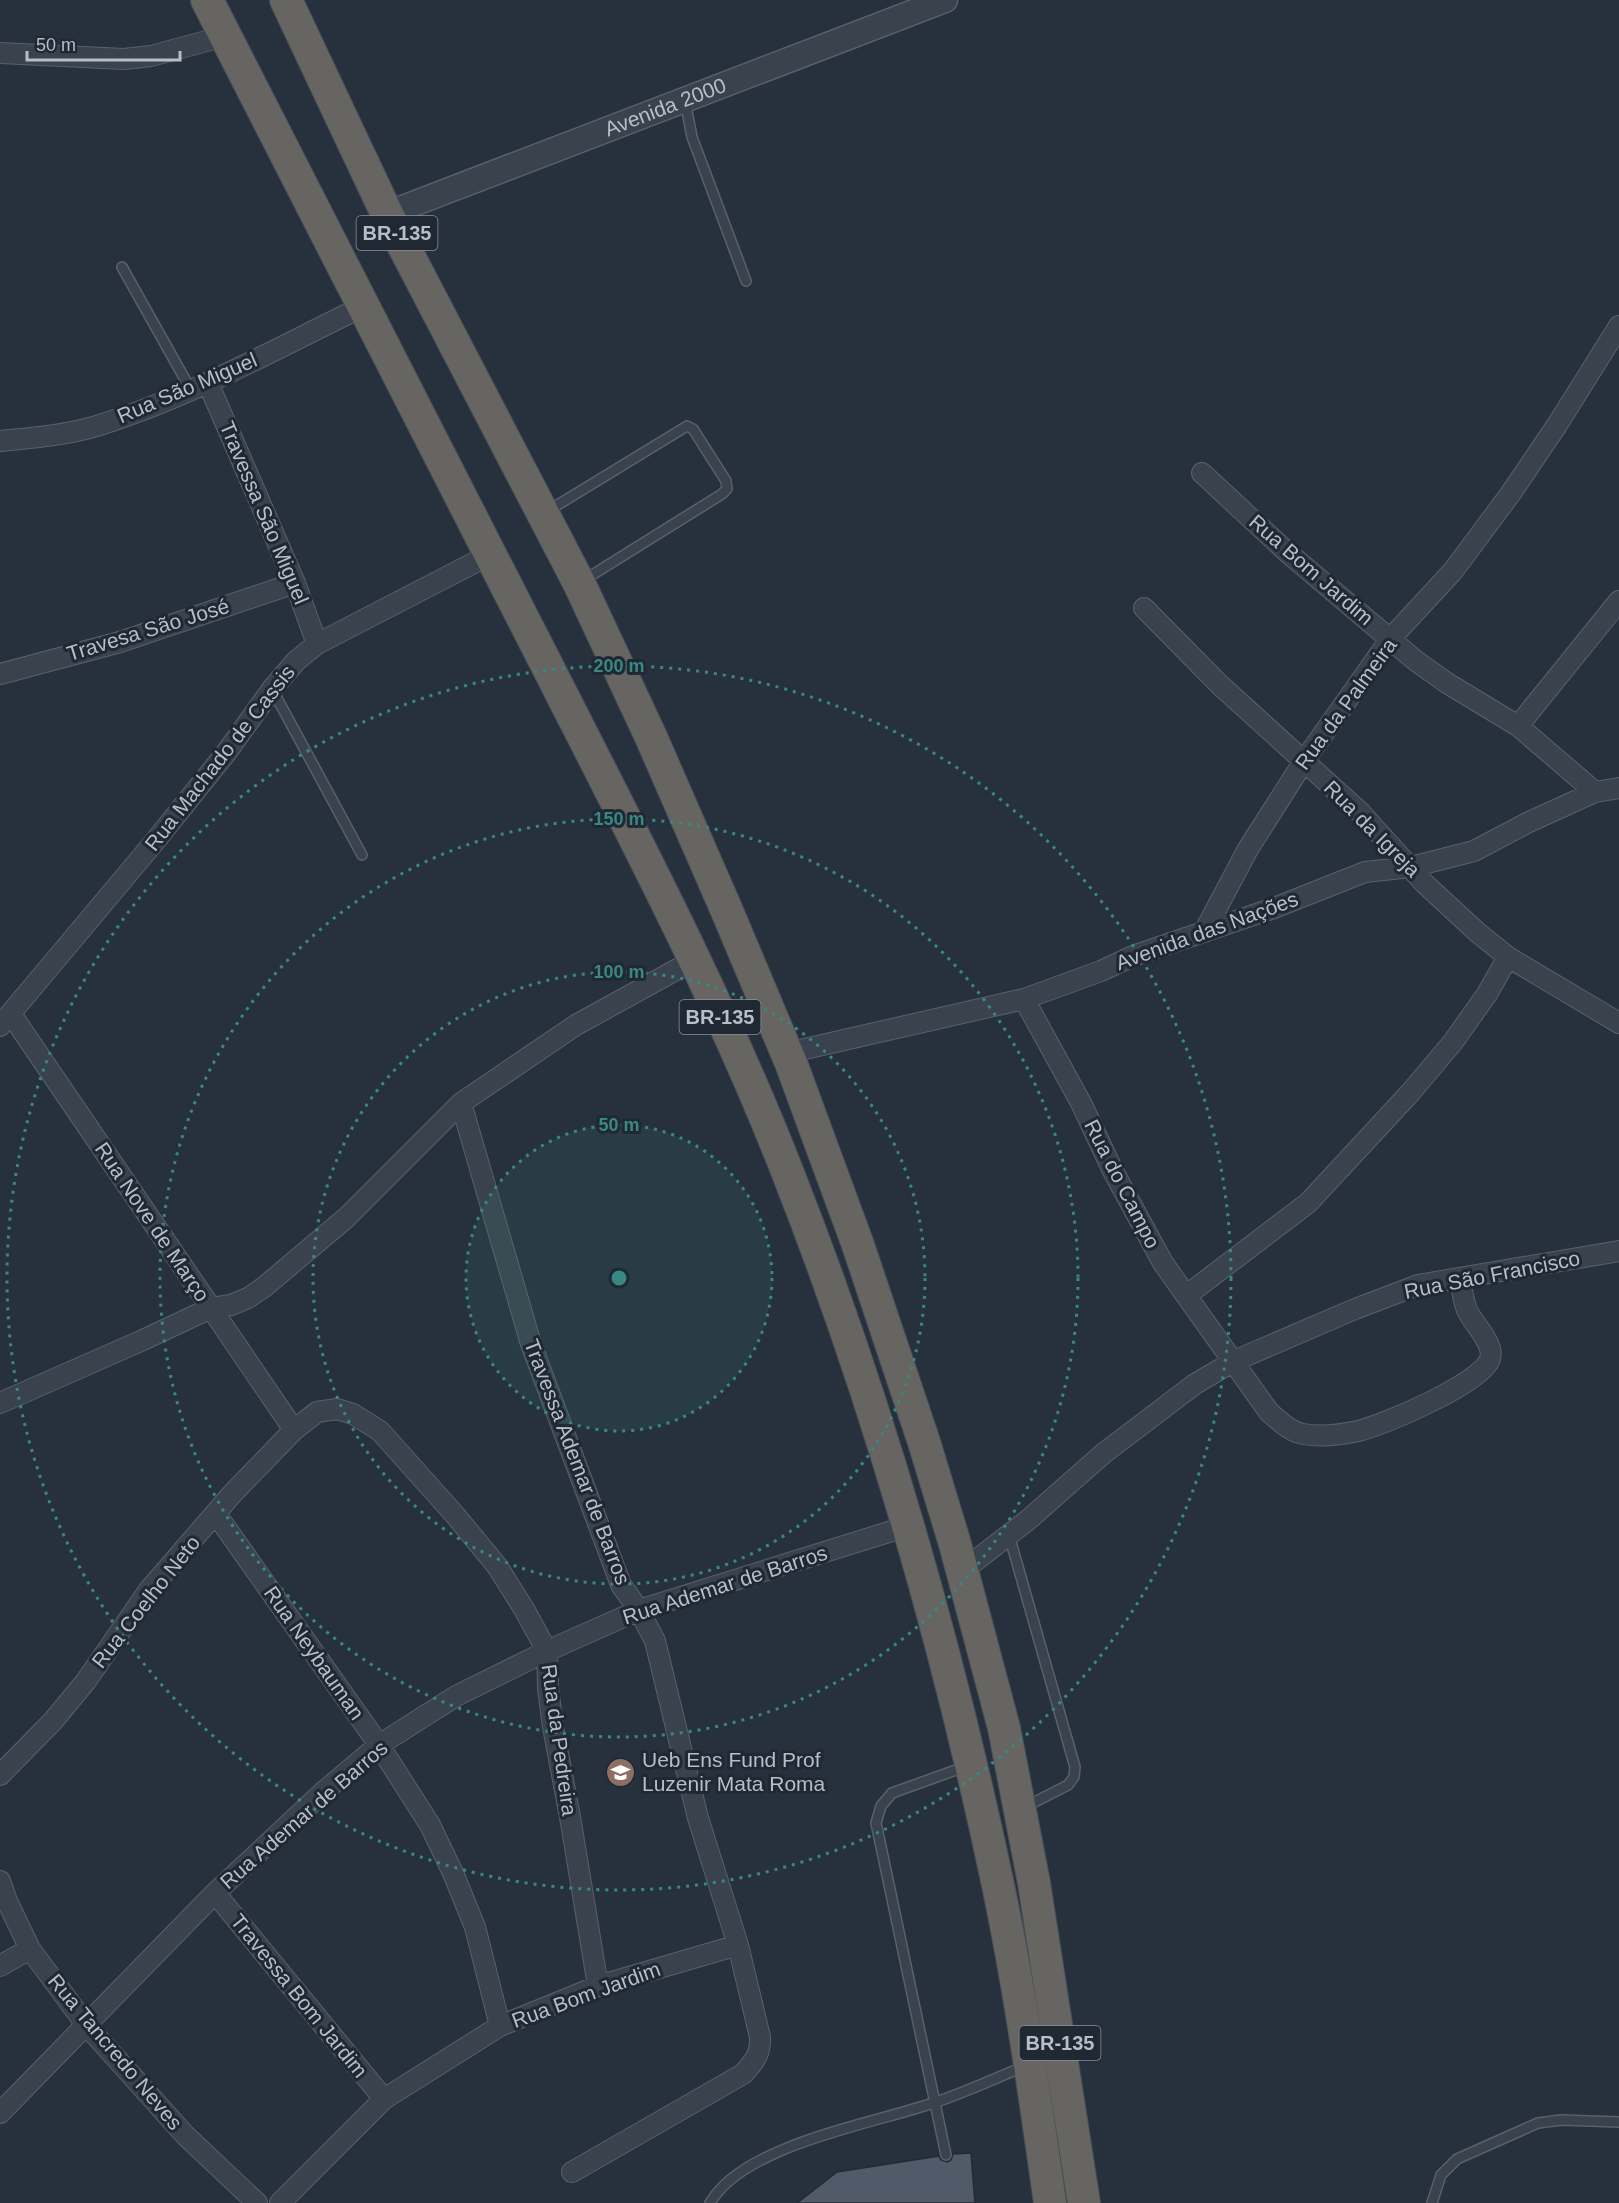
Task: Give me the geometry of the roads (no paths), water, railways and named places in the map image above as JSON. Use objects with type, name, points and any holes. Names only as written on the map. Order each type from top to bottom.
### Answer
[{"type":"highway","name":"BR-135","points":[[207,0],[491,554],[694,960],[787,1171],[838,1306],[908,1526],[970,1765],[998,1887],[1030,2064],[1050,2203]]},
{"type":"highway","name":"BR-135","points":[[286,0],[387,214],[579,583],[660,759],[787,1053],[858,1245],[924,1442],[962,1571],[1004,1728],[1034,1882],[1084,2203]]},
{"type":"street","name":"Avenida 2000","points":[[387,214],[684,98],[945,0]]},
{"type":"street","points":[[0,53],[124,58],[151,56],[225,36]]},
{"type":"street","name":"Rua São Miguel","points":[[0,441],[64,433],[99,425],[200,386],[364,306]]},
{"type":"street","name":"Rua da Palmeira","points":[[1204,932],[1248,849],[1304,761],[1391,638],[1453,571],[1511,493],[1619,326]]},
{"type":"street","name":"Travessa São Miguel","points":[[200,386],[295,583],[317,644]]},
{"type":"street","name":"Rua Bom Jardim","points":[[1202,473],[1287,552],[1416,661],[1447,683],[1518,726],[1595,792]]},
{"type":"street","name":"Rua Machado de Cassis","points":[[5,1020],[156,840],[296,661],[317,644],[491,554]]},
{"type":"street","name":"Travesa São José","points":[[0,674],[120,642],[295,583]]},
{"type":"street","points":[[1518,726],[1619,601]]},
{"type":"street","name":"Rua da Igreja","points":[[1144,608],[1220,685],[1361,813],[1444,903],[1508,957],[1619,1023]]},
{"type":"street","name":"Avenida das Nações","points":[[787,1053],[1024,999],[1101,971],[1133,956],[1274,908],[1365,872],[1411,867],[1474,851],[1529,822],[1595,792],[1619,788]]},
{"type":"street","points":[[1187,1295],[1308,1203],[1431,1068],[1487,994],[1508,957]]},
{"type":"street","points":[[0,1403],[143,1341],[211,1308],[231,1305],[248,1298],[345,1218],[462,1102],[576,1025],[694,960]]},
{"type":"street","name":"Rua do Campo","points":[[1024,999],[1081,1103],[1113,1171],[1158,1253],[1269,1412],[1278,1420],[1300,1433],[1334,1435],[1381,1425],[1430,1402],[1462,1384],[1484,1368],[1491,1352],[1467,1309],[1460,1278]]},
{"type":"street","name":"Rua Nove de Março","points":[[5,1020],[211,1308],[294,1430]]},
{"type":"street","name":"Travessa Ademar de Barros","points":[[462,1102],[531,1344],[621,1585],[639,1610],[655,1641],[698,1818],[738,1945],[760,2037],[761,2048],[757,2058],[734,2081],[572,2172]]},
{"type":"street","name":"Rua São Francisco","points":[[1234,1361],[1355,1309],[1418,1285],[1619,1251]]},
{"type":"street","points":[[962,1571],[1009,1535],[1104,1453],[1195,1384],[1234,1361]]},
{"type":"street","name":"Rua da Pedreira","points":[[294,1430],[317,1412],[337,1409],[353,1414],[380,1431],[497,1566],[524,1609],[547,1652],[548,1688],[553,1727],[598,1986]]},
{"type":"street","name":"Rua Coelho Neto","points":[[0,1775],[53,1721],[86,1681],[150,1590],[232,1494],[294,1430]]},
{"type":"street","name":"Rua Neybauman","points":[[216,1514],[379,1745],[429,1826],[453,1873],[475,1927],[500,2026]]},
{"type":"street","name":"Rua Ademar de Barros","points":[[0,2113],[214,1893],[322,1793],[379,1745],[456,1696],[639,1610],[908,1526]]},
{"type":"street","name":"Rua Tancredo Neves","points":[[0,1881],[30,1949],[87,2026],[185,2135],[258,2203]]},
{"type":"street","name":"Travessa Bom Jardim","points":[[214,1893],[384,2099]]},
{"type":"street","name":"Rua Bom Jardim","points":[[280,2203],[384,2099],[500,2026],[598,1986],[738,1945]]},
{"type":"street","points":[[0,1966],[30,1949]]},
{"type":"lane","points":[[684,98],[692,137],[746,280]]},
{"type":"lane","points":[[122,267],[200,386]]},
{"type":"lane","points":[[543,514],[687,426],[693,429],[726,481],[727,489],[722,494],[579,583]]},
{"type":"lane","points":[[272,689],[362,855]]},
{"type":"lane","points":[[1009,1535],[1075,1767],[1074,1777],[1068,1785],[1020,1810]]},
{"type":"lane","points":[[946,2155],[876,1822],[880,1806],[892,1793],[970,1765]]},
{"type":"lane","points":[[710,2203],[715,2194],[738,2173],[762,2159],[820,2136],[936,2102],[1030,2064]]},
{"type":"lane","points":[[1432,2203],[1441,2175],[1457,2159],[1538,2123],[1561,2120],[1619,2122]]},
{"type":"place","name":"Ueb Ens Fund Prof Luzenir Mata Roma","points":[[621,1772]]}]
